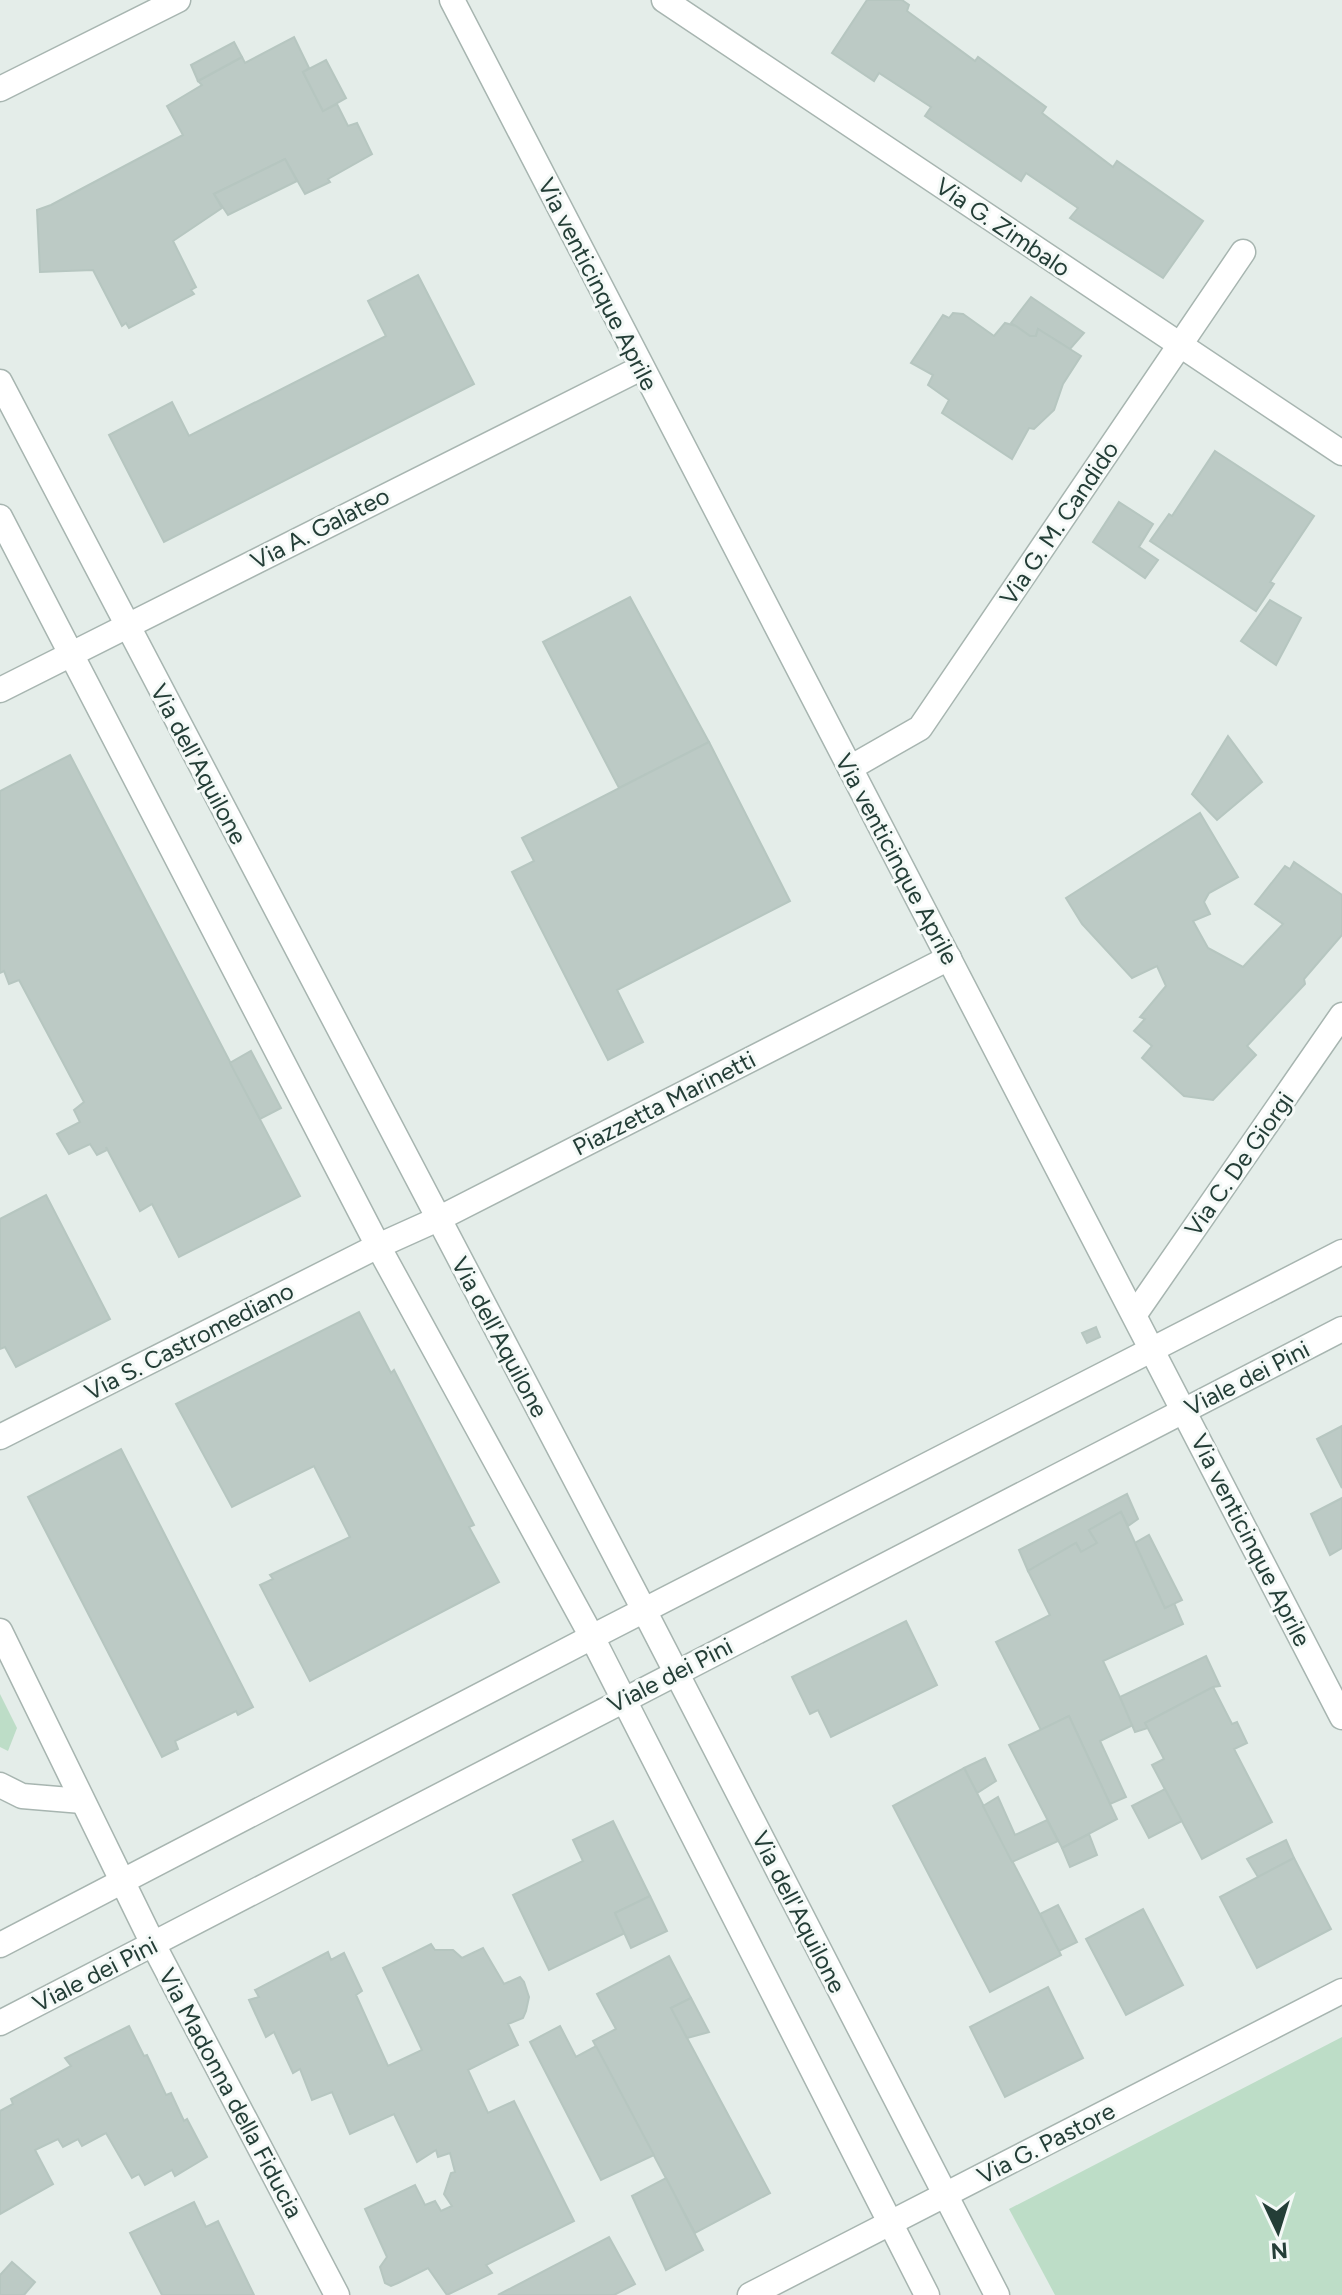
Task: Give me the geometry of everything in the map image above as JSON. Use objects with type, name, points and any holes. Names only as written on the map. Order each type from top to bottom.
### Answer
[{"type":"street","points":[[0,89],[178,0]]},
{"type":"street","name":"Via G. Zimbalo","points":[[664,0],[1342,453]]},
{"type":"street","name":"Via venticinque Aprile","points":[[459,2],[641,368],[1342,1717]]},
{"type":"street","name":"Via G. M. Candido","points":[[850,768],[920,728],[1243,252]]},
{"type":"street","name":"Via A. Galateo","points":[[0,690],[641,368]]},
{"type":"street","name":"Via dell'Aquilone","points":[[0,382],[644,1610],[997,2295]]},
{"type":"street","points":[[0,517],[378,1246],[592,1637],[927,2295]]},
{"type":"street","name":"Piazzetta Marinetti","points":[[378,1246],[438,1219],[949,958]]},
{"type":"street","name":"Via C. De Giorgi","points":[[1135,1314],[1342,1015]]},
{"type":"street","name":"Via S. Castromediano","points":[[0,1437],[378,1246]]},
{"type":"street","points":[[0,1945],[1342,1252]]},
{"type":"street","name":"Viale dei Pini","points":[[0,2023],[1342,1329]]},
{"type":"street","name":"Via Madonna della Fiducia","points":[[0,1631],[121,1882],[337,2295]]},
{"type":"street","points":[[0,1785],[22,1796],[82,1801]]},
{"type":"street","name":"Via G. Pastore","points":[[750,2295],[1342,1991]]},
{"type":"green space","points":[[0,1694],[17,1728],[8,1751],[0,1747]]},
{"type":"green space","points":[[1342,2037],[1342,2295],[1055,2295],[1009,2209]]},
{"type":"building","points":[[867,0],[902,0],[909,5],[907,11],[975,61],[978,57],[1046,107],[1042,113],[1113,167],[1117,161],[1203,221],[1163,278],[1070,218],[1078,208],[1026,173],[1021,181],[925,116],[931,107],[879,73],[874,81],[832,53]]},
{"type":"building","points":[[294,37],[309,68],[303,72],[323,111],[337,104],[348,126],[357,123],[372,154],[328,179],[330,182],[305,194],[285,159],[214,194],[222,208],[173,241],[196,287],[191,290],[194,294],[129,328],[126,323],[122,326],[93,270],[40,272],[37,210],[183,135],[167,106],[202,85],[198,81],[242,57],[245,63]]},
{"type":"building","points":[[234,42],[242,57],[198,81],[191,65]]},
{"type":"building","points":[[326,60],[346,98],[323,111],[303,72]]},
{"type":"building","points":[[285,159],[297,181],[228,215],[214,194]]},
{"type":"building","points":[[418,275],[474,384],[164,542],[109,435],[172,402],[189,436],[386,336],[368,301]]},
{"type":"building","points":[[1031,297],[1084,333],[1070,349],[1038,329],[1036,336],[1030,336],[1011,323]]},
{"type":"building","points":[[953,313],[963,314],[994,336],[1005,323],[1016,326],[1030,336],[1036,336],[1038,329],[1081,356],[1063,384],[1054,410],[1034,429],[1029,428],[1012,459],[942,413],[949,400],[928,385],[933,375],[911,363],[943,315],[949,318]]},
{"type":"building","points":[[1215,451],[1314,516],[1270,582],[1274,584],[1256,611],[1150,541],[1169,514],[1172,516]]},
{"type":"building","points":[[1119,502],[1153,524],[1139,547],[1158,560],[1145,578],[1093,542]]},
{"type":"building","points":[[630,597],[709,742],[619,788],[543,642]]},
{"type":"building","points":[[1270,600],[1301,618],[1276,665],[1241,641]]},
{"type":"building","points":[[1228,736],[1262,782],[1217,820],[1192,794]]},
{"type":"building","points":[[709,742],[790,901],[617,990],[643,1042],[608,1060],[512,872],[534,861],[522,838]]},
{"type":"building","points":[[70,755],[300,1196],[179,1257],[152,1204],[140,1211],[106,1147],[107,1150],[97,1155],[90,1144],[69,1154],[57,1134],[80,1122],[74,1110],[84,1102],[19,980],[9,984],[4,971],[0,973],[0,791]]},
{"type":"building","points":[[1200,813],[1238,877],[1209,893],[1204,902],[1210,914],[1193,921],[1208,948],[1243,967],[1283,924],[1255,904],[1285,866],[1290,869],[1294,862],[1342,895],[1342,935],[1304,979],[1305,984],[1247,1046],[1256,1055],[1213,1100],[1184,1096],[1142,1058],[1152,1046],[1134,1031],[1145,1019],[1140,1017],[1166,986],[1157,966],[1132,978],[1082,924],[1066,898]]},
{"type":"building","points":[[251,1051],[281,1108],[260,1119],[230,1063]]},
{"type":"building","points":[[46,1195],[110,1319],[16,1367],[5,1347],[0,1349],[0,1219]]},
{"type":"building","points":[[359,1312],[391,1373],[394,1370],[474,1525],[469,1527],[499,1582],[310,1681],[260,1585],[273,1579],[270,1575],[350,1537],[314,1466],[232,1507],[176,1404]]},
{"type":"building","points":[[1096,1327],[1100,1337],[1087,1343],[1082,1333]]},
{"type":"building","points":[[1342,1426],[1342,1488],[1317,1439]]},
{"type":"building","points":[[121,1449],[253,1707],[238,1715],[236,1711],[175,1741],[178,1749],[162,1757],[28,1497]]},
{"type":"building","points":[[1127,1494],[1138,1519],[1128,1526],[1121,1512],[1089,1530],[1097,1543],[1081,1552],[1076,1543],[1028,1571],[1019,1550]]},
{"type":"building","points":[[1342,1498],[1342,1548],[1330,1555],[1311,1514]]},
{"type":"building","points":[[1121,1512],[1165,1608],[1174,1603],[1183,1624],[1103,1661],[1133,1725],[1100,1741],[1126,1797],[1110,1804],[1069,1716],[1041,1730],[996,1642],[1050,1615],[1028,1571],[1076,1543],[1081,1552],[1097,1543],[1089,1530]]},
{"type":"building","points":[[1149,1535],[1182,1600],[1165,1608],[1135,1543]]},
{"type":"building","points":[[906,1621],[937,1685],[831,1737],[818,1710],[810,1714],[792,1677]]},
{"type":"building","points":[[1206,1656],[1220,1686],[1145,1723],[1148,1728],[1135,1732],[1120,1697]]},
{"type":"building","points":[[1213,1687],[1232,1724],[1237,1722],[1247,1743],[1234,1749],[1272,1822],[1202,1859],[1152,1765],[1164,1759],[1145,1723]]},
{"type":"building","points":[[1069,1716],[1117,1819],[1062,1848],[1009,1745]]},
{"type":"building","points":[[985,1758],[996,1781],[977,1793],[964,1768]]},
{"type":"building","points":[[964,1768],[1061,1955],[990,1992],[893,1806]]},
{"type":"building","points":[[1165,1789],[1182,1821],[1149,1838],[1132,1806]]},
{"type":"building","points":[[998,1797],[1015,1835],[1047,1820],[1058,1841],[1012,1862],[983,1806]]},
{"type":"building","points":[[613,1821],[650,1896],[615,1913],[625,1933],[549,1970],[513,1895],[583,1861],[573,1840]]},
{"type":"building","points":[[1089,1834],[1097,1855],[1070,1867],[1062,1848]]},
{"type":"building","points":[[1286,1840],[1294,1858],[1258,1877],[1247,1859]]},
{"type":"building","points":[[1294,1858],[1331,1929],[1257,1968],[1220,1897]]},
{"type":"building","points":[[650,1896],[667,1931],[631,1948],[615,1913]]},
{"type":"building","points":[[1058,1905],[1077,1942],[1059,1951],[1040,1914]]},
{"type":"building","points":[[1143,1909],[1183,1985],[1126,2015],[1086,1939]]},
{"type":"building","points":[[431,1944],[435,1950],[453,1950],[462,1958],[483,1948],[504,1984],[520,1977],[524,1982],[529,1997],[526,2011],[523,2018],[508,2024],[518,2045],[468,2070],[488,2113],[514,2101],[574,2221],[486,2265],[492,2273],[447,2295],[428,2268],[391,2286],[385,2283],[380,2267],[387,2257],[365,2209],[415,2185],[425,2205],[435,2201],[441,2211],[452,2206],[444,2194],[451,2173],[455,2172],[450,2153],[438,2157],[436,2150],[417,2162],[394,2114],[350,2134],[332,2092],[312,2100],[300,2069],[293,2073],[274,2032],[266,2037],[249,2000],[259,1997],[255,1990],[328,1952],[331,1960],[344,1953],[362,1991],[356,1995],[388,2066],[422,2050],[383,1968]]},
{"type":"building","points":[[669,1956],[691,1998],[671,2008],[770,2193],[695,2233],[593,2041],[616,2029],[597,1994]]},
{"type":"building","points":[[1048,1987],[1083,2058],[1005,2097],[970,2027]]},
{"type":"building","points":[[691,1998],[709,2032],[687,2038],[671,2008]]},
{"type":"building","points":[[129,2026],[166,2095],[171,2093],[207,2157],[175,2176],[172,2170],[145,2185],[139,2174],[132,2178],[106,2133],[82,2146],[78,2139],[63,2147],[58,2139],[35,2150],[53,2184],[0,2214],[0,2111],[13,2104],[11,2099],[71,2066],[65,2058]]},
{"type":"building","points":[[560,2026],[576,2057],[596,2046],[654,2155],[601,2180],[530,2042]]},
{"type":"building","points":[[666,2178],[703,2250],[666,2270],[632,2196]]},
{"type":"building","points":[[194,2202],[206,2227],[218,2221],[254,2295],[162,2295],[130,2233]]},
{"type":"building","points":[[609,2237],[635,2284],[614,2295],[498,2295]]},
{"type":"building","points":[[12,2262],[35,2282],[24,2295],[0,2295],[0,2275]]}]
